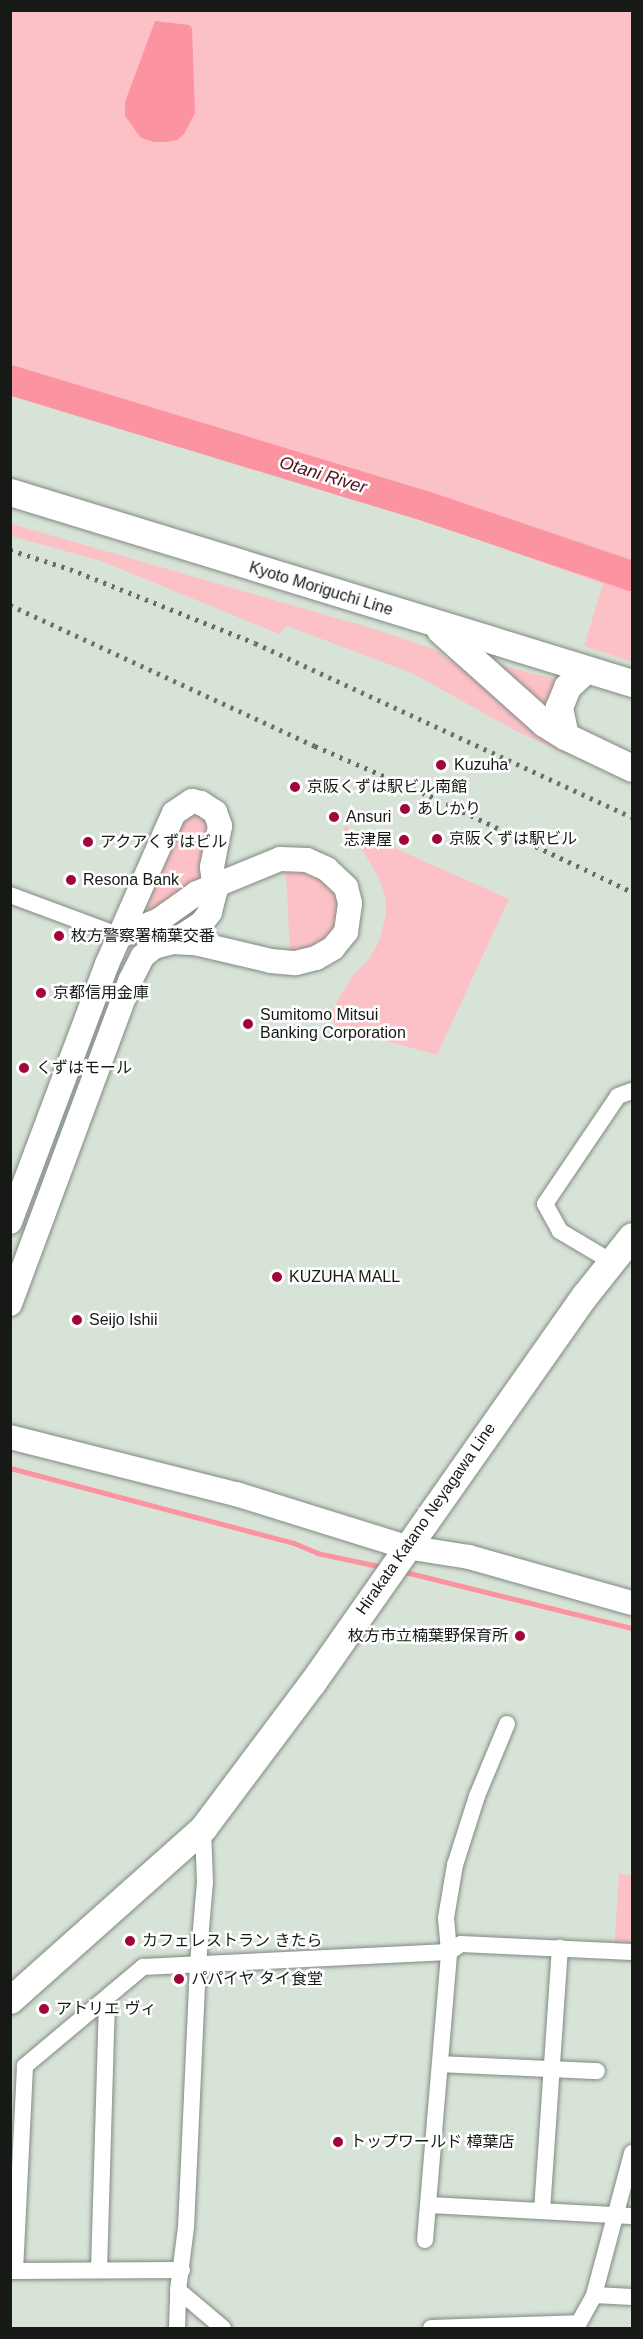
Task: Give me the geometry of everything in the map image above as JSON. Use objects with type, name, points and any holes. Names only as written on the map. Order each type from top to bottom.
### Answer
[{"type":"main road","name":"Kyoto Moriguchi Line","points":[[10,492],[432,624],[633,683]]},
{"type":"main road","points":[[432,624],[544,723],[565,736],[633,768]]},
{"type":"main road","points":[[565,736],[559,707],[567,687],[585,670]]},
{"type":"main road","name":"Hirakata Katano Neyagawa Line","points":[[10,2000],[203,1828],[312,1683],[406,1546],[585,1295],[633,1236]]},
{"type":"street","points":[[10,1222],[107,964],[174,813],[187,802],[201,803],[215,812],[220,826],[213,854],[215,886],[210,912],[202,923],[173,942]]},
{"type":"street","points":[[10,895],[120,936],[159,920],[198,893],[280,859],[294,858],[320,865],[332,872],[346,886],[350,903],[346,932],[324,954],[296,963],[271,961],[195,943],[162,944],[148,952],[133,973],[10,1304]]},
{"type":"street","points":[[612,1262],[560,1231],[545,1204],[618,1096],[633,1090]]},
{"type":"street","points":[[10,1437],[236,1494],[406,1546],[469,1557],[633,1602]]},
{"type":"street","points":[[425,2240],[449,1952],[446,1918],[455,1865],[477,1796],[507,1724]]},
{"type":"street","points":[[177,2328],[198,1964],[205,1882],[203,1828]]},
{"type":"street","points":[[182,2270],[13,2271],[25,2066],[143,1967],[449,1952],[461,1944],[633,1952]]},
{"type":"street","points":[[542,2211],[560,1948]]},
{"type":"street","points":[[99,2270],[107,1999]]},
{"type":"street","points":[[440,2064],[597,2071]]},
{"type":"street","points":[[431,2328],[577,2326],[594,2295],[624,2215],[633,2153]]},
{"type":"street","points":[[429,2205],[624,2215]]},
{"type":"street","points":[[178,2290],[223,2328]]},
{"type":"street","points":[[594,2295],[633,2297]]},
{"type":"shaded area","points":[[11,11],[632,11],[632,662],[584,646],[603,584],[412,516],[418,491],[11,365]]},
{"type":"shaded area","points":[[155,21],[189,25],[192,28],[195,113],[184,134],[177,140],[167,142],[154,142],[141,138],[125,116],[125,102]]},
{"type":"shaded area","points":[[12,524],[374,629],[436,650],[564,744],[608,761],[564,753],[514,730],[412,673],[287,626],[279,634],[101,561],[11,536]]},
{"type":"shaded area","points":[[484,661],[558,680],[552,713]]},
{"type":"shaded area","points":[[194,810],[209,815],[202,879],[150,912],[147,906],[185,817]]},
{"type":"shaded area","points":[[345,826],[509,899],[437,1055],[367,1038],[347,1041],[329,1016],[352,976],[368,960],[379,942],[386,914],[386,898],[378,876],[363,851],[342,835]]},
{"type":"shaded area","points":[[296,868],[319,874],[339,895],[339,921],[323,943],[309,952],[290,952],[286,873]]},
{"type":"shaded area","points":[[619,1873],[632,1876],[632,1952],[614,1951]]},
{"type":"waterway","name":"Otani River","points":[[10,380],[431,508],[632,576]]},
{"type":"waterway","points":[[10,1468],[294,1543],[317,1553],[383,1567]]},
{"type":"waterway","points":[[401,1571],[632,1628]]},
{"type":"railway","points":[[10,550],[70,569],[255,643],[632,817]]},
{"type":"railway","points":[[10,605],[315,746],[430,796],[632,892]]},
{"type":"place","name":"Kuzuha","points":[[441,765]]},
{"type":"place","name":"京阪くずは駅ビル南館","points":[[295,787]]},
{"type":"place","name":"あしかり","points":[[405,809]]},
{"type":"place","name":"Ansuri","points":[[334,817]]},
{"type":"place","name":"京阪くずは駅ビル","points":[[437,839]]},
{"type":"place","name":"志津屋","points":[[404,840]]},
{"type":"place","name":"アクアくずはビル","points":[[88,842]]},
{"type":"place","name":"Resona Bank","points":[[71,880]]},
{"type":"place","name":"枚方警察署楠葉交番","points":[[59,936]]},
{"type":"place","name":"京都信用金庫","points":[[41,993]]},
{"type":"place","name":"Sumitomo Mitsui Banking Corporation","points":[[248,1024]]},
{"type":"place","name":"くずはモール","points":[[24,1068]]},
{"type":"place","name":"KUZUHA MALL","points":[[277,1277]]},
{"type":"place","name":"Seijo Ishii","points":[[77,1320]]},
{"type":"place","name":"枚方市立楠葉野保育所","points":[[520,1636]]},
{"type":"place","name":"カフェレストラン きたら","points":[[130,1941]]},
{"type":"place","name":"パパイヤ タイ食堂","points":[[179,1979]]},
{"type":"place","name":"アトリエ ヴィ","points":[[44,2009]]},
{"type":"place","name":"トップワールド 樟葉店","points":[[338,2142]]}]
